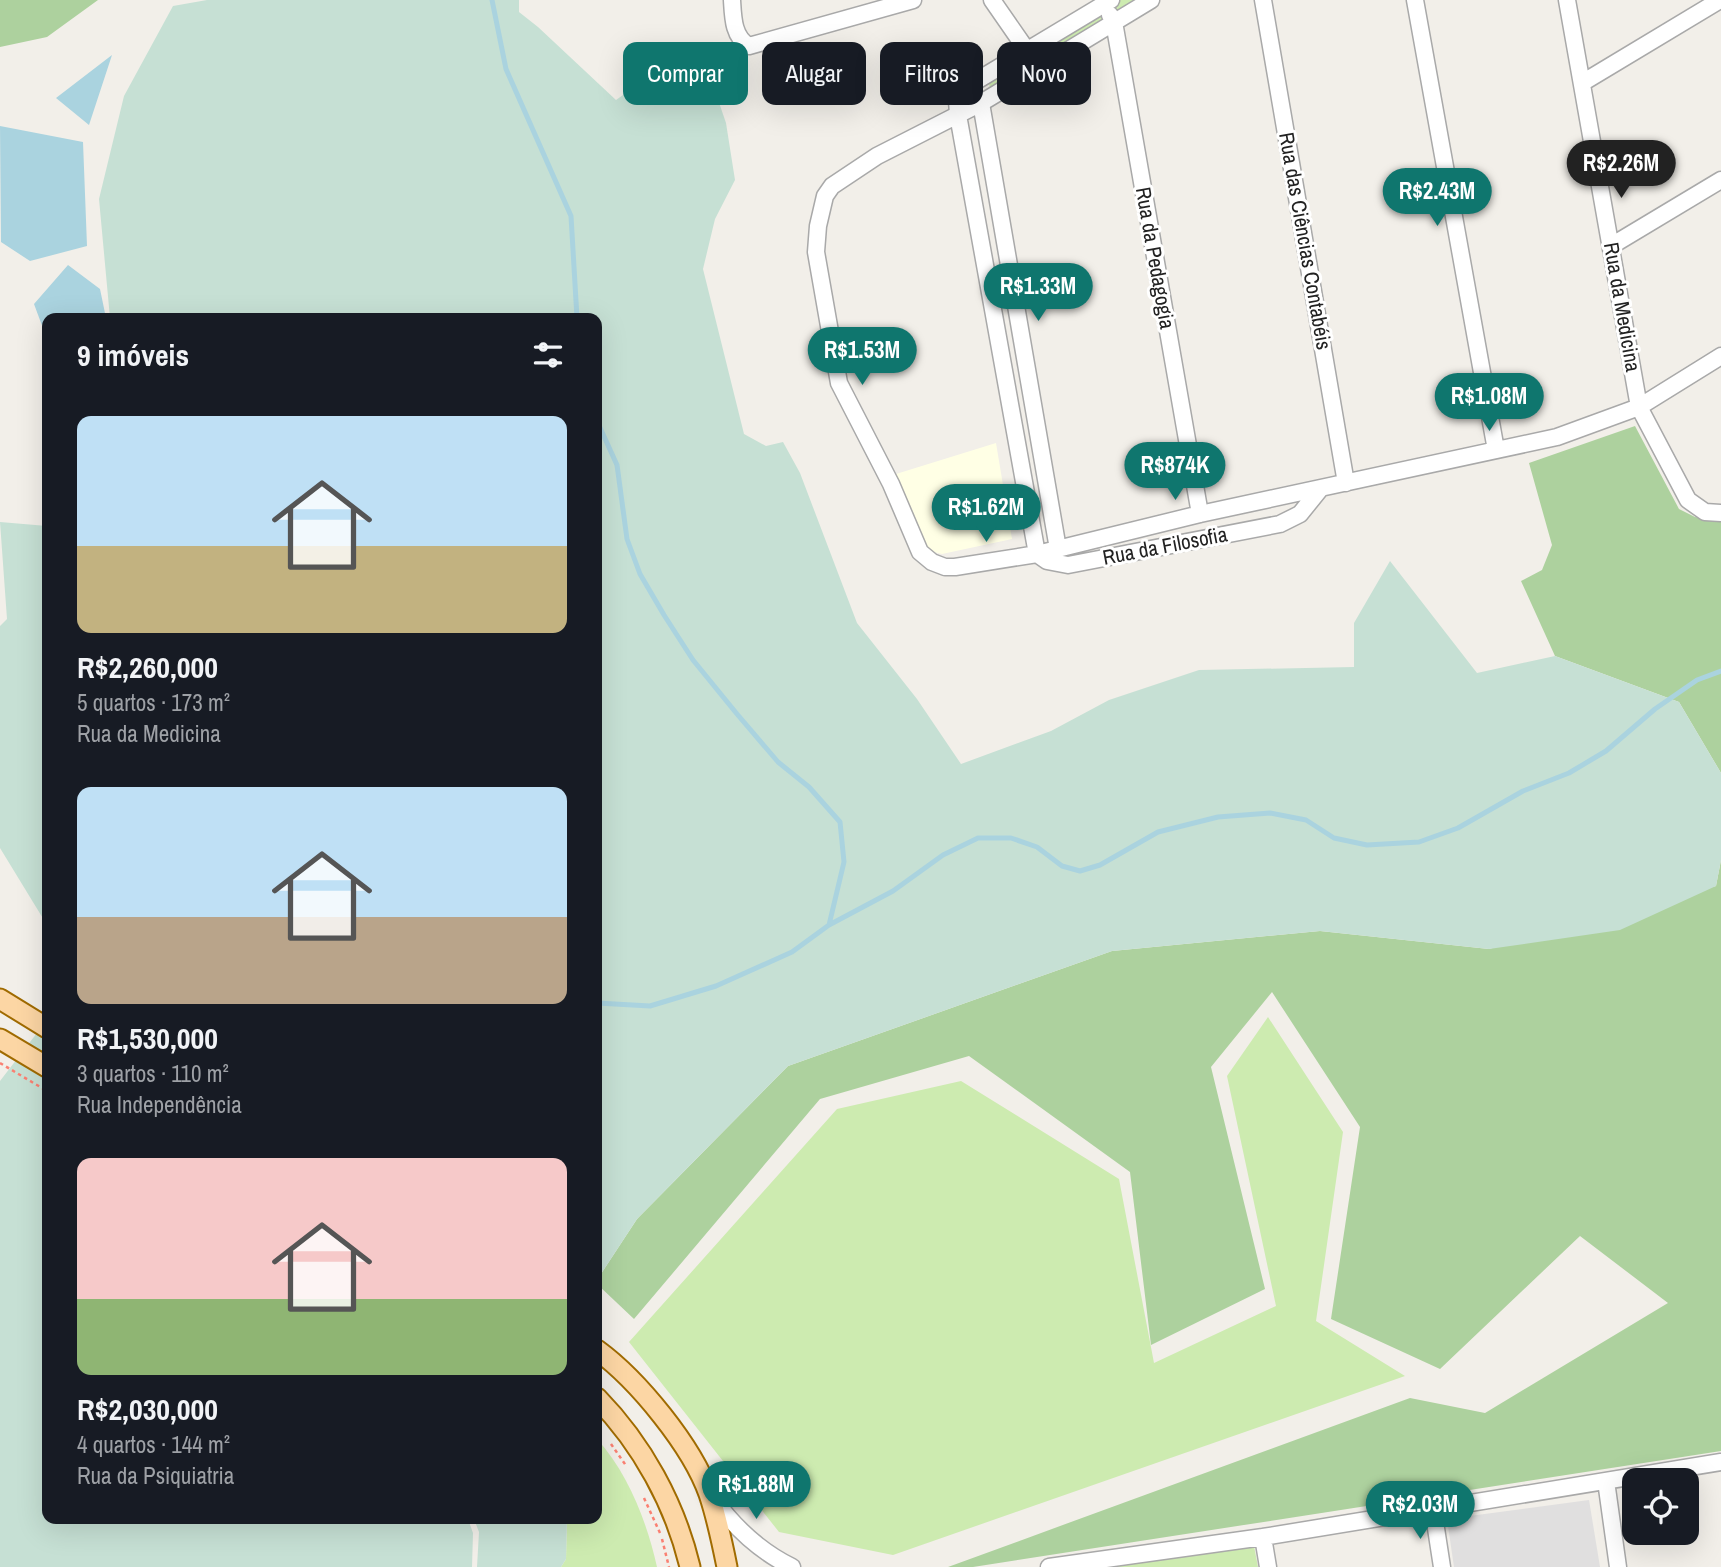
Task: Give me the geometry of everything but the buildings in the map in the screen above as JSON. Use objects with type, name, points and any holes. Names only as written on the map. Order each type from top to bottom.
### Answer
[{"type":"main road","points":[[0,999],[41,1024]]},
{"type":"main road","points":[[5,1042],[42,1064]]},
{"type":"main road","points":[[602,1355],[639,1388],[682,1444],[708,1492],[727,1567]]},
{"type":"main road","points":[[602,1403],[615,1416],[653,1473],[679,1530],[690,1567]]},
{"type":"street","points":[[732,0],[734,26],[742,42],[749,46],[913,0]]},
{"type":"street","points":[[992,0],[1021,42]]},
{"type":"street","points":[[983,102],[1151,0]]},
{"type":"street","name":"Rua das Ciências Contabéis","points":[[1263,0],[1346,483]]},
{"type":"street","points":[[1415,0],[1496,450]]},
{"type":"street","name":"Rua da Medicina","points":[[1567,0],[1639,407],[1688,500],[1705,512],[1721,513]]},
{"type":"street","points":[[1582,83],[1720,0]]},
{"type":"street","points":[[1038,42],[1108,2]]},
{"type":"street","name":"Rua da Pedagogia","points":[[1108,2],[1114,22],[1200,514]]},
{"type":"street","points":[[977,105],[958,115],[877,156],[827,191],[820,210],[816,252],[839,383],[891,484],[920,552],[932,562],[955,568],[1037,554],[958,115],[957,100],[963,89],[997,67]]},
{"type":"street","points":[[981,105],[1058,549]]},
{"type":"street","points":[[1611,246],[1721,180]]},
{"type":"street","name":"Rua da Filosofia","points":[[1037,554],[1200,514],[1557,437],[1639,407],[1721,356]]},
{"type":"street","name":"Rua da Filosofia","points":[[1037,554],[1047,561],[1068,565],[1280,524],[1300,514],[1321,488]]},
{"type":"street","points":[[1049,1567],[1263,1537],[1721,1462]]},
{"type":"street","points":[[1606,1481],[1618,1567]]},
{"type":"street","points":[[708,1492],[738,1530],[792,1567]]},
{"type":"street","points":[[1433,1509],[1442,1567]]},
{"type":"street","points":[[1263,1537],[1268,1567]]},
{"type":"path","points":[[0,1063],[42,1088]]},
{"type":"path","points":[[607,1437],[629,1471]]},
{"type":"path","points":[[642,1493],[662,1538],[669,1567]]},
{"type":"shaded area","points":[[207,0],[519,0],[519,12],[616,100],[623,95],[623,105],[720,105],[726,123],[735,180],[715,219],[703,269],[744,434],[766,446],[783,442],[800,473],[857,623],[917,699],[961,764],[1051,731],[1109,700],[1199,670],[1354,667],[1354,623],[1390,561],[1477,673],[1555,656],[1679,702],[1721,773],[1721,860],[1716,886],[1620,930],[1489,949],[1320,931],[1112,951],[788,1066],[637,1219],[602,1272],[602,313],[110,313],[99,199],[124,96],[173,6]]},
{"type":"shaded area","points":[[996,443],[1012,539],[942,554],[922,549],[896,474]]},
{"type":"shaded area","points":[[0,522],[42,526],[42,917],[0,848],[0,626],[7,619]]},
{"type":"shaded area","points":[[42,1026],[42,1524],[470,1524],[473,1533],[472,1567],[0,1567],[0,1081]]},
{"type":"shaded area","points":[[1589,1500],[1600,1567],[1454,1567],[1447,1519]]},
{"type":"shaded area","points":[[476,1524],[567,1524],[566,1559],[561,1567],[477,1567],[479,1532]]},
{"type":"green space","points":[[0,0],[98,0],[47,37],[0,47]]},
{"type":"green space","points":[[1120,0],[1136,0],[1066,42],[1050,42]]},
{"type":"green space","points":[[997,74],[997,84],[990,88],[988,79]]},
{"type":"green space","points":[[1635,426],[1679,509],[1695,517],[1721,521],[1721,773],[1679,702],[1555,656],[1521,581],[1542,570],[1552,545],[1529,463]]},
{"type":"green space","points":[[1721,860],[1721,1451],[973,1567],[948,1567],[1410,1398],[1485,1413],[1668,1303],[1580,1236],[1440,1369],[1331,1319],[1360,1127],[1272,992],[1211,1067],[1265,1289],[1151,1345],[1130,1172],[969,1056],[820,1099],[634,1319],[602,1289],[602,1272],[637,1219],[788,1066],[1112,951],[1320,931],[1489,949],[1716,886]]},
{"type":"green space","points":[[1268,1017],[1343,1132],[1316,1321],[1405,1376],[893,1555],[779,1532],[629,1342],[837,1109],[961,1081],[1119,1179],[1154,1363],[1276,1306],[1227,1076]]},
{"type":"green space","points":[[602,1445],[618,1467],[635,1499],[657,1567],[561,1567],[566,1559],[567,1524],[602,1524]]},
{"type":"green space","points":[[1254,1546],[1258,1567],[1113,1567]]},
{"type":"water","points":[[112,55],[89,125],[56,98]]},
{"type":"water","points":[[0,126],[83,142],[87,246],[30,261],[1,242]]},
{"type":"water","points":[[68,265],[100,289],[105,313],[42,313],[42,326],[34,304]]},
{"type":"waterway","points":[[492,0],[506,69],[571,216],[577,313]]},
{"type":"waterway","points":[[602,432],[617,465],[627,539],[640,574],[693,660],[778,762],[809,787],[840,822],[844,862],[829,925],[792,952],[716,986],[650,1006],[602,1003]]},
{"type":"waterway","points":[[829,925],[893,891],[943,855],[978,838],[1011,838],[1037,847],[1062,866],[1080,871],[1100,865],[1158,832],[1218,817],[1270,813],[1306,820],[1334,838],[1367,845],[1419,842],[1458,828],[1523,791],[1569,773],[1606,751],[1655,709],[1697,680],[1721,671]]}]
